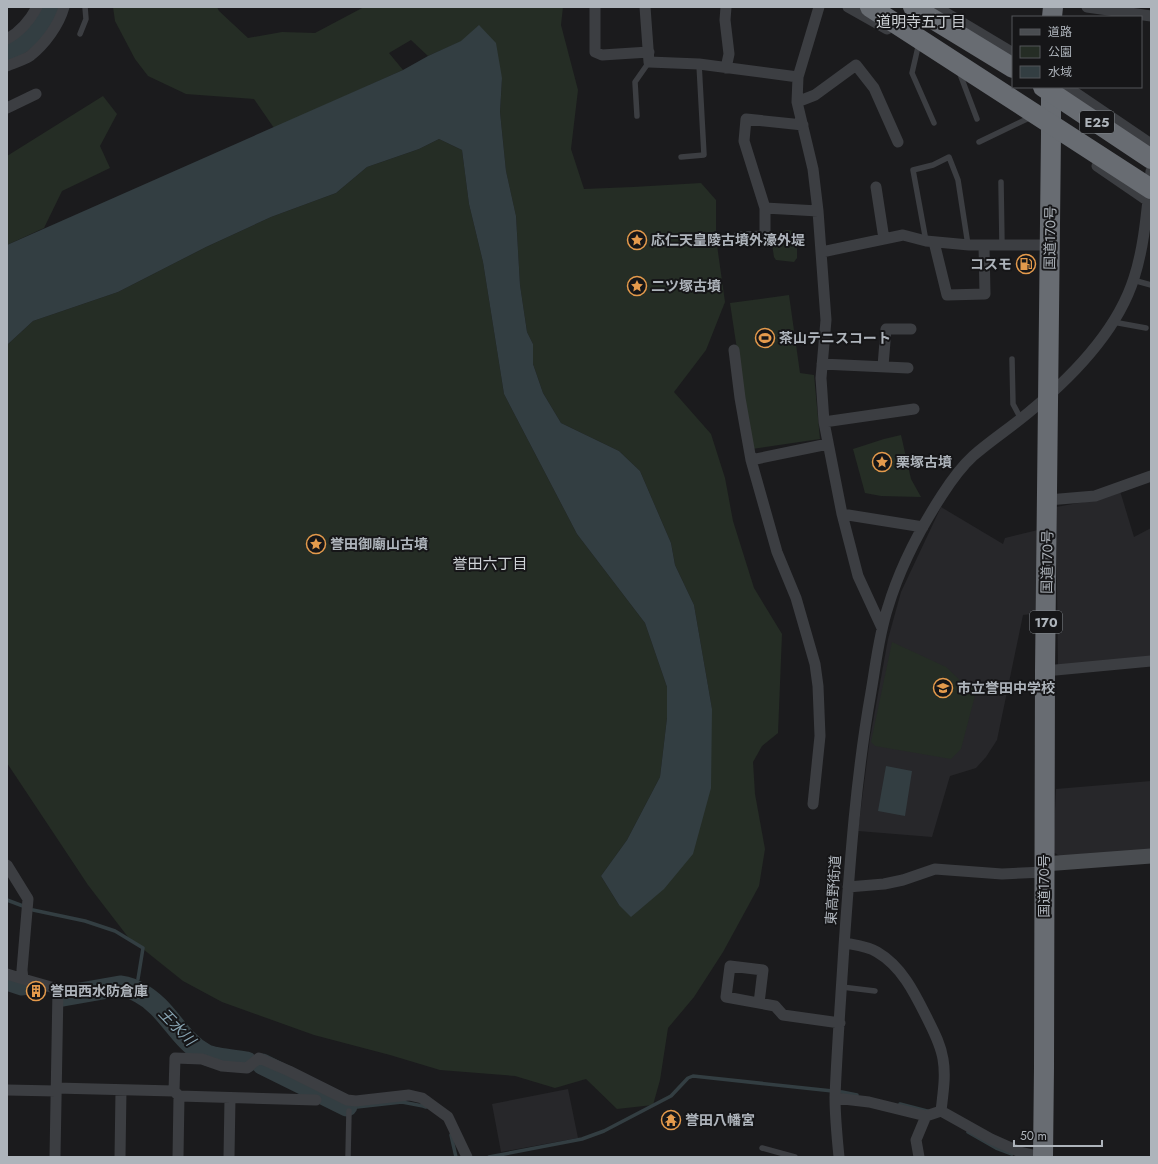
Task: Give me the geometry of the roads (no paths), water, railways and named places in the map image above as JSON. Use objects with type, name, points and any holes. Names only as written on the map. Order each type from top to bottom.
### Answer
[{"type":"highway","name":"E25","points":[[870,7],[1150,197]]},
{"type":"highway","points":[[913,7],[1012,67]]},
{"type":"highway","name":"E25","points":[[1044,88],[1151,159]]},
{"type":"highway","name":"国道170号","points":[[1033,1156],[1044,1068],[1045,672],[1048,500],[1051,134],[1050,88]]},
{"type":"street","points":[[7,39],[15,35],[28,21],[37,7]]},
{"type":"street","points":[[7,66],[29,56],[47,38],[61,17],[64,7]]},
{"type":"street","points":[[595,7],[596,52],[602,55],[649,57],[798,77]]},
{"type":"street","points":[[645,7],[649,57]]},
{"type":"street","points":[[726,7],[725,20],[729,54],[726,68]]},
{"type":"street","points":[[819,7],[798,77],[797,102],[813,170],[822,252],[826,320],[821,393],[824,422],[842,514],[858,576],[882,628]]},
{"type":"street","points":[[848,7],[918,47],[1150,197]]},
{"type":"street","points":[[936,7],[1012,52]]},
{"type":"street","points":[[1087,7],[1151,16]]},
{"type":"street","points":[[797,102],[815,95],[856,64],[874,88],[898,142]]},
{"type":"street","points":[[1068,88],[1151,144]]},
{"type":"street","points":[[7,108],[36,94]]},
{"type":"street","points":[[738,237],[765,236],[765,208],[744,141],[746,119],[803,125]]},
{"type":"street","name":"東高野街道","points":[[839,1157],[836,1094],[848,887],[862,744],[882,628],[900,575],[923,527],[942,494],[972,457],[1021,420],[1079,368],[1094,350],[1123,304],[1139,260],[1150,197],[1151,171]]},
{"type":"street","points":[[876,188],[884,239]]},
{"type":"street","points":[[765,208],[818,211]]},
{"type":"street","points":[[822,252],[903,236],[930,242],[968,245],[1050,245]]},
{"type":"street","points":[[930,242],[947,295],[985,294],[984,245]]},
{"type":"street","points":[[883,366],[886,329],[910,329]]},
{"type":"street","points":[[734,350],[739,392],[751,460],[777,552],[796,598],[815,664],[819,699],[820,736],[813,804]]},
{"type":"street","points":[[822,364],[908,368]]},
{"type":"street","points":[[824,422],[914,409]]},
{"type":"street","points":[[751,460],[828,444]]},
{"type":"street","points":[[1048,500],[1094,496],[1151,476]]},
{"type":"street","points":[[842,514],[923,527]]},
{"type":"street","points":[[1045,672],[1151,661]]},
{"type":"street","points":[[848,887],[884,884],[903,880],[935,869],[1002,874],[1151,856]]},
{"type":"street","points":[[7,865],[28,899],[22,970],[23,979]]},
{"type":"street","points":[[844,943],[877,952],[893,964],[909,983],[938,1042],[943,1058],[945,1074],[941,1111]]},
{"type":"street","points":[[7,974],[58,988],[55,1157]]},
{"type":"street","points":[[759,1003],[775,1006],[783,1015],[840,1023]]},
{"type":"street","points":[[178,1157],[175,1058],[202,1059],[222,1066],[247,1068],[259,1058],[347,1100],[356,1101],[410,1095],[422,1098],[448,1117],[467,1157]]},
{"type":"street","points":[[7,1090],[121,1090],[230,1098],[316,1100]]},
{"type":"street","points":[[120,1157],[121,1090]]},
{"type":"street","points":[[836,1094],[926,1116],[941,1111],[991,1139],[1033,1156]]},
{"type":"street","points":[[229,1157],[230,1098]]},
{"type":"street","points":[[919,1157],[916,1140],[926,1116]]},
{"type":"lane","points":[[80,34],[86,19],[85,7]]},
{"type":"lane","points":[[918,47],[912,73],[934,123]]},
{"type":"lane","points":[[637,116],[635,82],[649,57]]},
{"type":"lane","points":[[681,157],[704,156],[698,64]]},
{"type":"lane","points":[[960,74],[977,119]]},
{"type":"lane","points":[[979,142],[1029,118]]},
{"type":"lane","points":[[930,242],[913,170],[933,165],[950,157],[958,180],[968,245]]},
{"type":"lane","points":[[1001,182],[1002,245]]},
{"type":"lane","points":[[1133,280],[1151,285]]},
{"type":"lane","points":[[1112,322],[1146,328]]},
{"type":"lane","points":[[1012,359],[1013,404],[1021,420]]},
{"type":"lane","points":[[842,987],[875,992]]},
{"type":"lane","points":[[348,1157],[349,1111]]},
{"type":"lane","points":[[762,1148],[795,1157]]},
{"type":"lane","points":[[834,1157],[839,1157]]},
{"type":"water","points":[[479,25],[496,43],[502,78],[500,112],[506,171],[516,216],[520,285],[527,332],[533,344],[533,364],[543,393],[561,423],[619,451],[640,471],[671,543],[675,565],[694,605],[712,709],[711,788],[693,854],[664,889],[631,917],[619,905],[601,876],[627,840],[660,777],[667,718],[667,687],[645,623],[577,534],[504,394],[483,262],[469,204],[462,150],[439,139],[419,149],[367,167],[336,193],[271,217],[206,247],[118,292],[33,321],[7,345],[7,245],[403,70],[428,56],[461,41]]},
{"type":"water","points":[[886,766],[912,771],[905,816],[878,811]]},
{"type":"waterway","points":[[7,51],[14,48],[33,33],[43,21],[50,7]]},
{"type":"waterway","points":[[7,900],[23,906]]},
{"type":"waterway","points":[[33,910],[85,921],[115,931],[143,948],[138,979]]},
{"type":"waterway","name":"王水川","points":[[7,980],[22,985]]},
{"type":"waterway","name":"王水川","points":[[63,996],[120,986],[130,988],[158,1006],[187,1040],[205,1054],[219,1058],[247,1062]]},
{"type":"waterway","name":"王水川","points":[[262,1064],[347,1106]]},
{"type":"waterway","points":[[489,1157],[582,1139],[604,1131],[671,1096],[688,1078],[693,1076],[842,1092],[857,1095]]},
{"type":"waterway","points":[[347,1106],[357,1107],[402,1102],[426,1107]]},
{"type":"waterway","points":[[900,1104],[931,1112]]},
{"type":"waterway","points":[[968,1132],[996,1148],[1012,1154]]},
{"type":"waterway","points":[[451,1135],[456,1157]]},
{"type":"place","name":"応仁天皇陵古墳外濠外堤","points":[[637,240]]},
{"type":"place","name":"コスモ","points":[[1026,264]]},
{"type":"place","name":"二ツ塚古墳","points":[[637,286]]},
{"type":"place","name":"茶山テニスコート","points":[[765,338]]},
{"type":"place","name":"栗塚古墳","points":[[882,462]]},
{"type":"place","name":"誉田御廟山古墳","points":[[316,544]]},
{"type":"place","name":"市立誉田中学校","points":[[943,688]]},
{"type":"place","name":"誉田西水防倉庫","points":[[36,991]]},
{"type":"place","name":"誉田八幡宮","points":[[671,1120]]},
{"type":"district","name":"道明寺五丁目","points":[[921,22]]},
{"type":"district","name":"誉田六丁目","points":[[490,564]]}]
